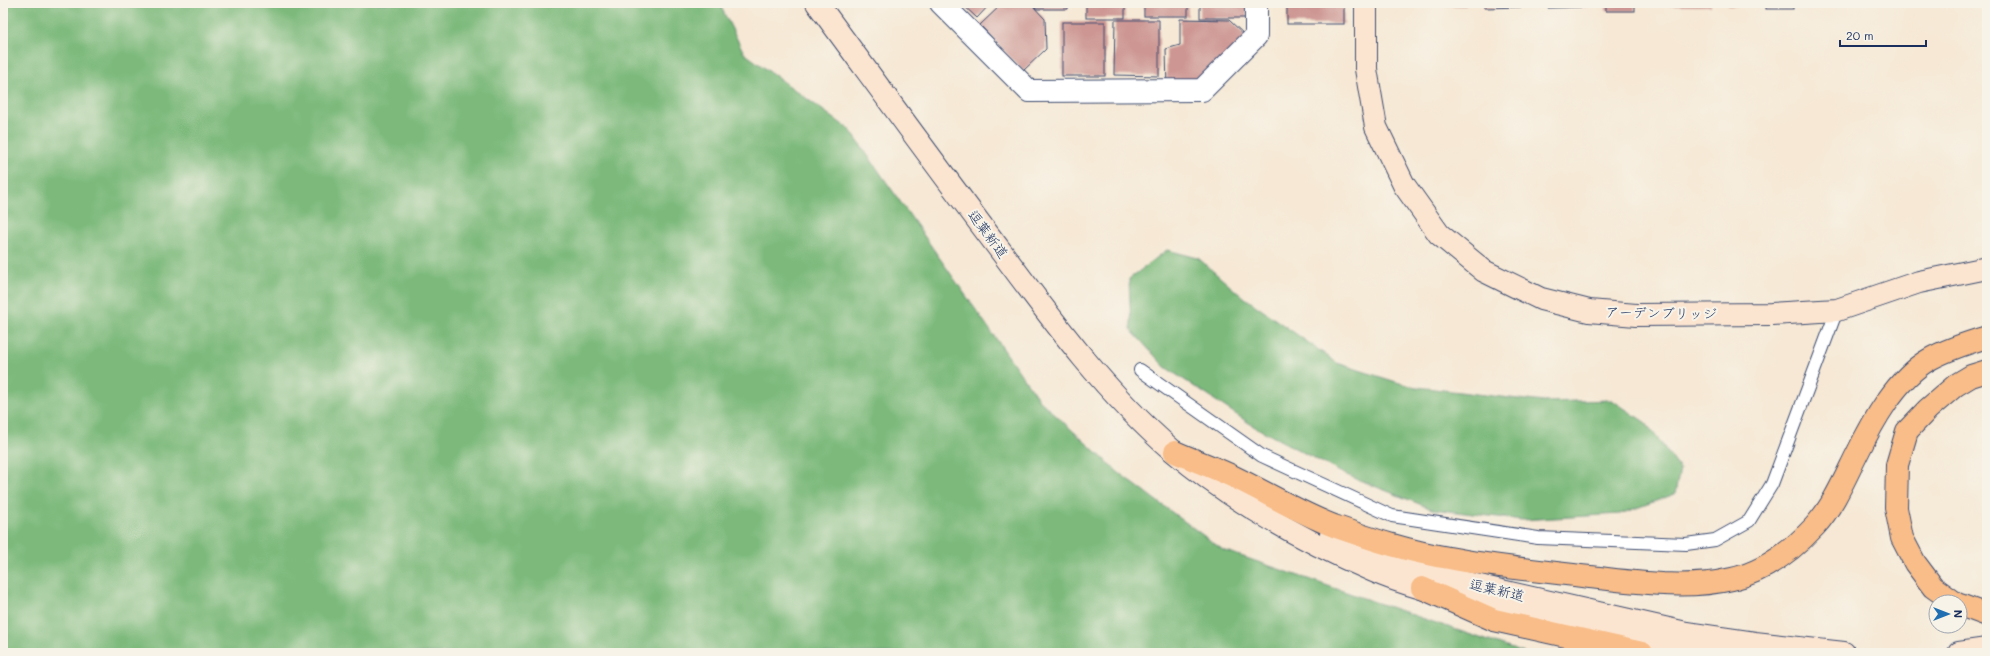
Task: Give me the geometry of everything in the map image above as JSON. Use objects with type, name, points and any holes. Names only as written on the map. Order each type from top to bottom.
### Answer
[{"type":"highway","points":[[1175,452],[1235,478],[1280,502],[1333,525],[1399,546],[1448,558],[1617,580],[1690,585],[1725,580],[1756,571],[1782,558],[1816,524],[1841,487],[1869,430],[1894,392],[1910,375],[1933,357],[1957,346],[1987,337]]},
{"type":"highway","points":[[1943,594],[1933,587],[1915,563],[1902,538],[1896,508],[1897,464],[1907,431],[1928,409],[1966,379],[1987,371]]},
{"type":"highway","points":[[1422,588],[1494,620],[1642,653]]},
{"type":"highway","points":[[1968,607],[1987,615]]},
{"type":"street","name":"逗葉新道","points":[[817,3],[1053,321],[1104,384],[1140,421],[1175,452],[1227,493],[1270,520],[1374,572],[1422,588],[1708,653]]},
{"type":"street","points":[[941,3],[1029,91],[1202,90],[1256,36],[1256,3]]},
{"type":"street","name":"アーデンブリッジ","points":[[1366,3],[1366,68],[1376,127],[1404,185],[1439,234],[1484,271],[1541,299],[1589,311],[1636,315],[1771,314],[1837,310],[1919,282],[1987,268]]},
{"type":"street","name":"逗葉新道","points":[[1175,452],[1274,509],[1390,561],[1462,582],[1686,633],[1755,643],[1844,653]]},
{"type":"street","points":[[1959,653],[1987,650]]},
{"type":"lane","points":[[1140,370],[1262,456],[1392,516],[1538,538],[1686,544],[1715,540],[1749,521],[1772,484],[1837,310]]},
{"type":"green space","points":[[3,3],[719,3],[744,53],[850,130],[1039,400],[1119,473],[1223,550],[1524,653],[3,653]]},
{"type":"green space","points":[[1167,250],[1198,258],[1238,293],[1337,363],[1409,386],[1544,402],[1612,400],[1646,423],[1680,469],[1675,494],[1620,514],[1522,520],[1432,509],[1344,474],[1255,427],[1165,367],[1131,330],[1129,279]]},
{"type":"building","points":[[961,3],[991,3],[977,18]]},
{"type":"building","points":[[1003,3],[1030,3],[1045,19],[1046,49],[1023,71],[980,25]]},
{"type":"building","points":[[1032,3],[1068,3],[1068,9],[1036,9]]},
{"type":"building","points":[[1086,3],[1125,3],[1125,18],[1086,18]]},
{"type":"building","points":[[1144,3],[1188,3],[1188,16],[1144,16]]},
{"type":"building","points":[[1200,3],[1247,3],[1247,18],[1200,18]]},
{"type":"building","points":[[1287,3],[1344,3],[1344,24],[1287,24]]},
{"type":"building","points":[[1422,3],[1466,3],[1466,6],[1422,5]]},
{"type":"building","points":[[1484,3],[1524,3],[1524,7],[1484,8]]},
{"type":"building","points":[[1548,3],[1587,3],[1587,7],[1548,8]]},
{"type":"building","points":[[1606,3],[1635,3],[1635,11],[1606,11]]},
{"type":"building","points":[[1666,3],[1711,3],[1711,6],[1666,6]]},
{"type":"building","points":[[1728,3],[1752,3],[1752,6],[1728,6]]},
{"type":"building","points":[[1766,3],[1793,3],[1793,9],[1766,9]]},
{"type":"building","points":[[1180,19],[1229,20],[1246,36],[1197,88],[1167,89],[1166,49],[1180,45]]},
{"type":"building","points":[[1115,20],[1159,20],[1159,76],[1114,75]]},
{"type":"building","points":[[1062,22],[1105,22],[1105,76],[1062,76]]}]
